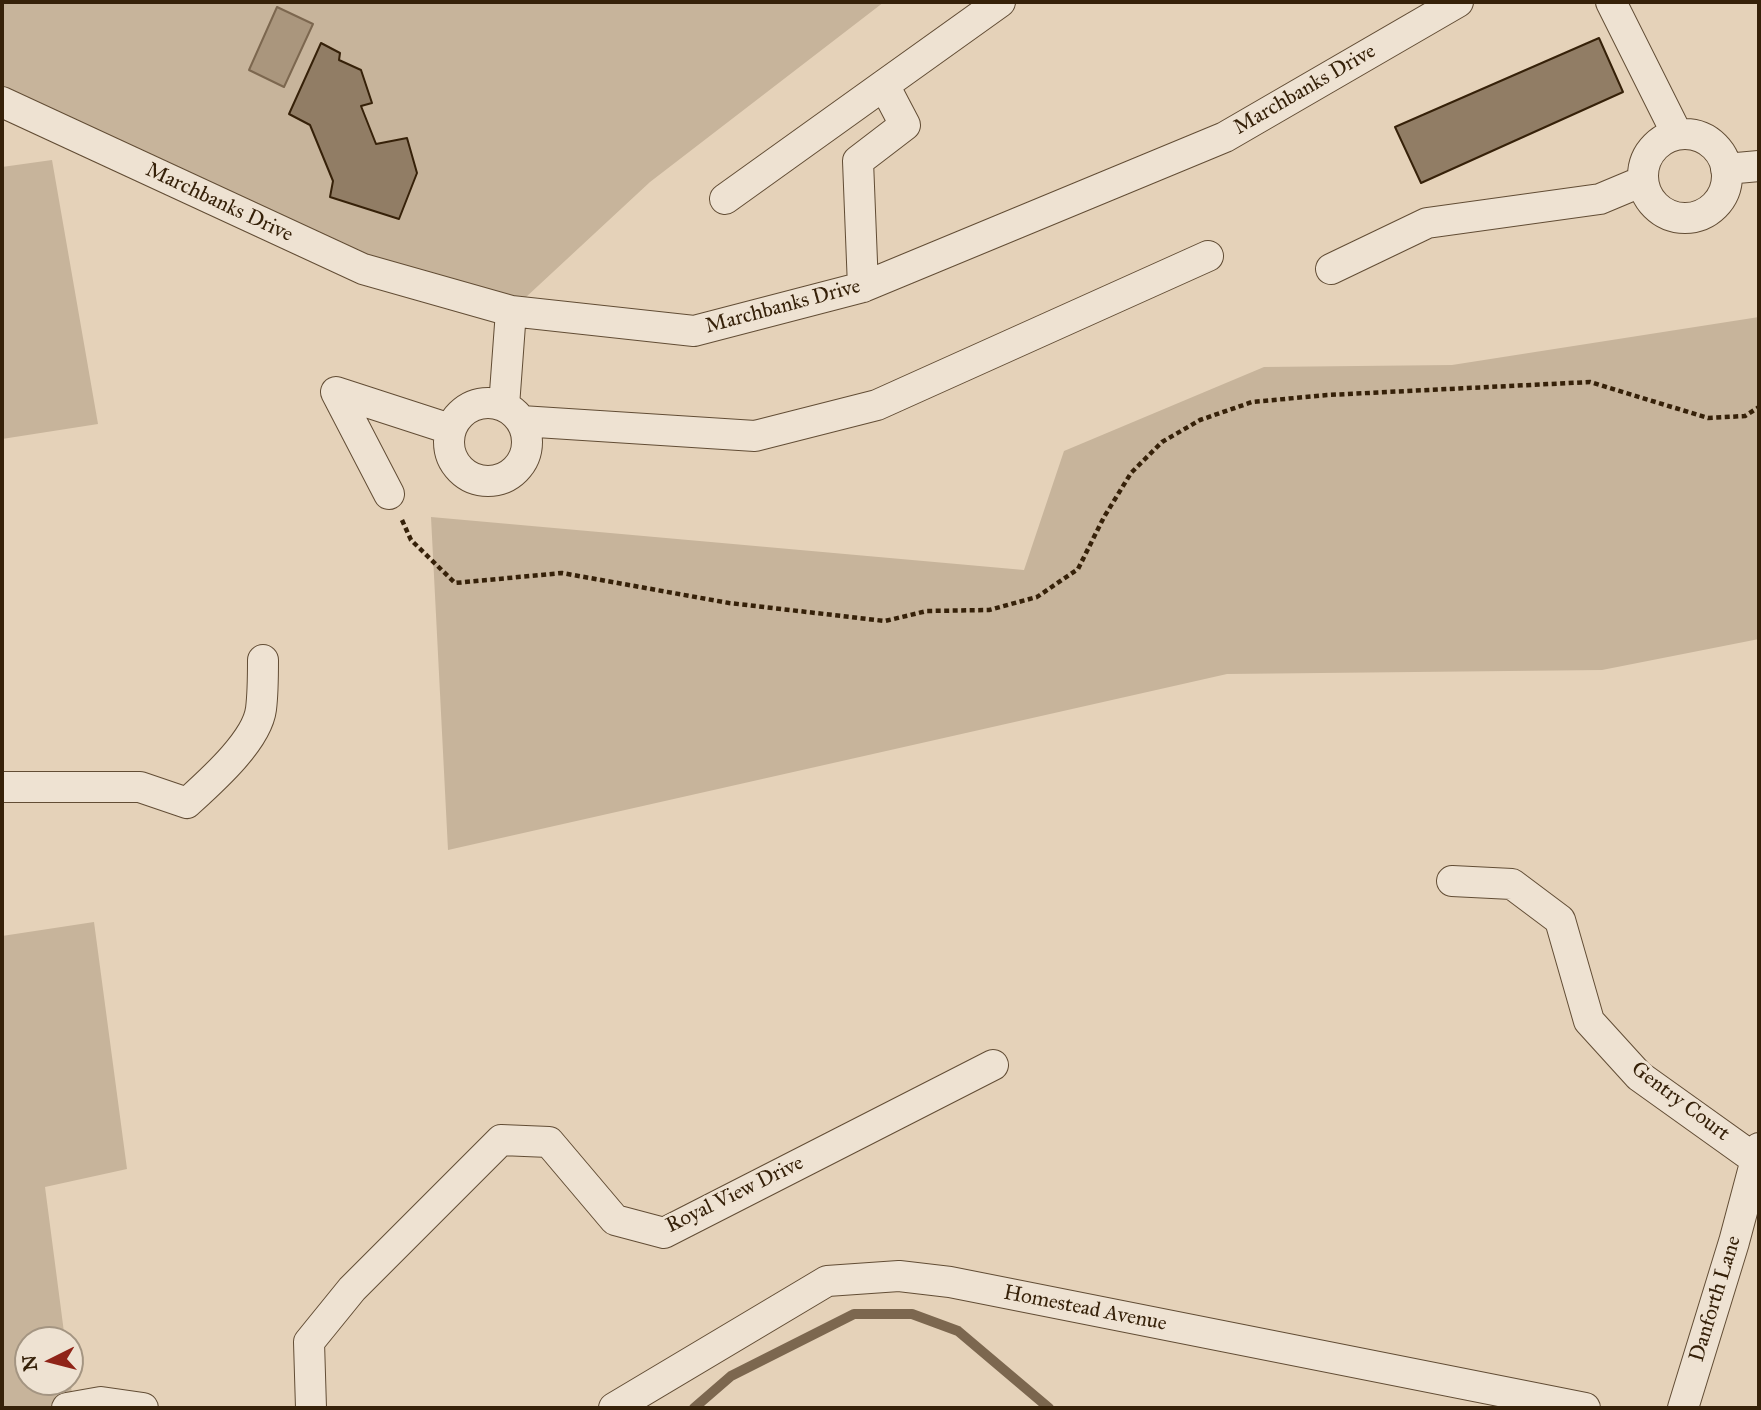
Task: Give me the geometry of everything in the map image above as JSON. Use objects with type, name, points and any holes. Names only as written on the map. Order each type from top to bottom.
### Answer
[{"type":"street","points":[[725,199],[1000,2]]},
{"type":"street","name":"Marchbanks Drive","points":[[2,102],[363,269],[511,311],[694,331],[863,288],[1225,137],[1458,2]]},
{"type":"street","points":[[1611,2],[1676,134]]},
{"type":"street","points":[[863,288],[858,161],[905,125],[884,85]]},
{"type":"street","points":[[1676,134],[1698,136],[1708,141],[1723,158],[1726,169],[1726,184],[1722,195],[1704,213],[1692,217],[1679,218],[1666,214],[1655,206],[1643,181],[1643,169],[1653,147],[1676,134]]},
{"type":"street","points":[[1726,169],[1759,166]]},
{"type":"street","points":[[1331,269],[1427,223],[1600,199],[1643,181]]},
{"type":"street","points":[[511,311],[513,413],[527,443],[518,467],[508,475],[497,480],[476,479],[457,466],[451,455],[449,442],[450,429],[456,418],[466,409],[478,404],[491,402],[513,413],[755,436],[877,405],[1208,256]]},
{"type":"street","points":[[389,494],[336,392],[450,429]]},
{"type":"street","points":[[2,787],[141,787],[187,803],[244,744],[261,712],[263,660]]},
{"type":"street","name":"Gentry Court","points":[[1452,881],[1512,884],[1560,920],[1589,1021],[1639,1076],[1757,1154]]},
{"type":"street","name":"Royal View Drive","points":[[311,1408],[309,1342],[352,1289],[501,1140],[549,1142],[615,1220],[664,1233],[993,1065]]},
{"type":"street","name":"Danforth Lane","points":[[1683,1408],[1734,1242],[1757,1154]]},
{"type":"street","name":"Homestead Avenue","points":[[614,1408],[827,1281],[899,1276],[950,1282],[1585,1408]]},
{"type":"street","points":[[66,1408],[101,1402],[143,1408]]},
{"type":"path","points":[[389,494],[411,540],[455,583],[562,573],[729,603],[884,621],[927,611],[989,610],[1037,597],[1078,569],[1104,517],[1131,473],[1162,442],[1200,420],[1252,402],[1327,395],[1590,382],[1708,418],[1745,416],[1759,407]]},
{"type":"shaded area","points":[[2,2],[884,2],[650,182],[511,311],[363,269],[2,102]]},
{"type":"shaded area","points":[[277,7],[313,24],[284,87],[249,70]]},
{"type":"shaded area","points":[[52,160],[98,424],[2,439],[2,167]]},
{"type":"shaded area","points":[[1759,317],[1759,639],[1602,670],[1227,674],[448,850],[431,517],[1024,570],[1064,451],[1264,367],[1452,365]]},
{"type":"shaded area","points":[[94,922],[127,1169],[45,1187],[63,1326],[14,1326],[14,1396],[72,1396],[74,1407],[2,1408],[2,936]]},
{"type":"building","points":[[1599,38],[1623,92],[1421,183],[1395,127]]},
{"type":"building","points":[[321,43],[340,53],[339,60],[361,70],[372,103],[361,106],[376,144],[407,138],[417,173],[399,219],[330,197],[333,181],[310,125],[289,114]]},
{"type":"waterway","points":[[694,1408],[731,1376],[854,1314],[912,1314],[958,1331],[1049,1408]]}]
